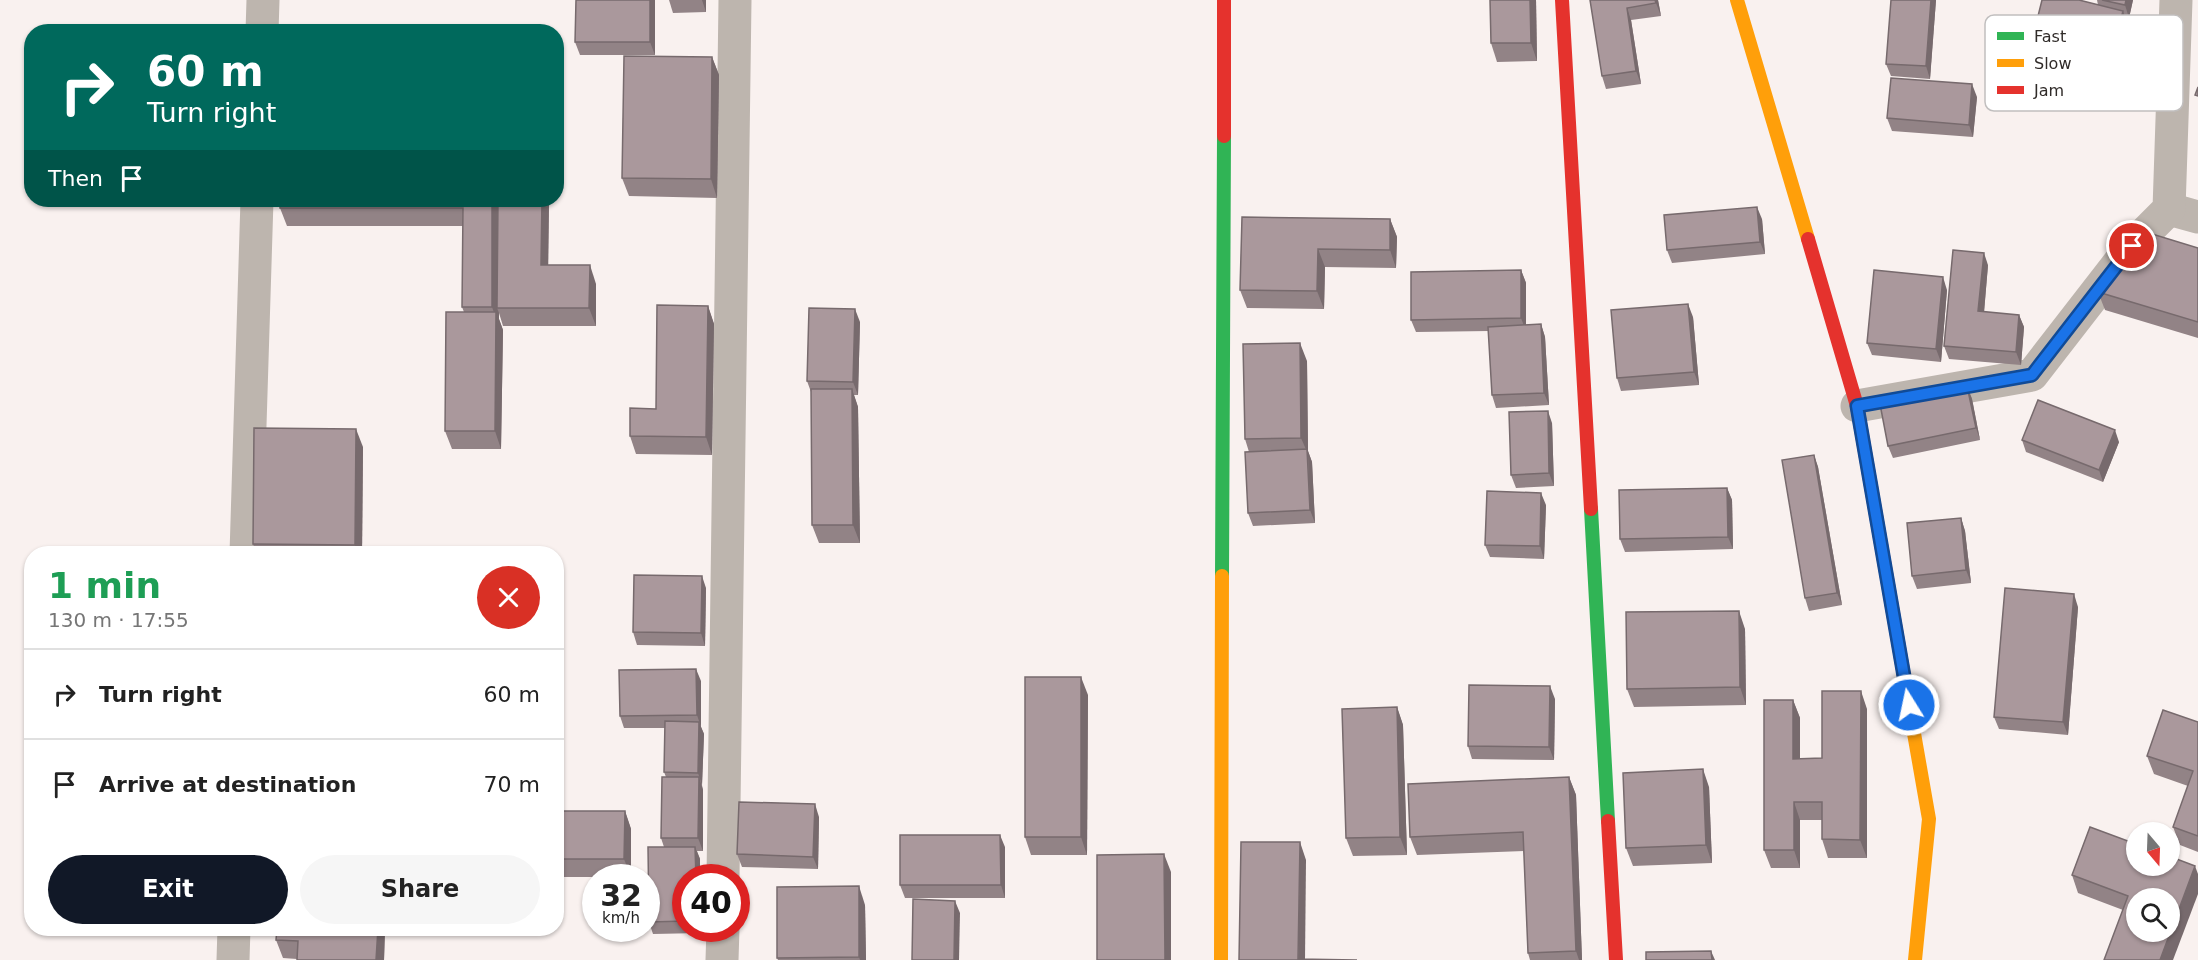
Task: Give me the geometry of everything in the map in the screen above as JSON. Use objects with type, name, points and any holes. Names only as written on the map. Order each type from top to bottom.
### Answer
[{"type":"street","points":[[262,24],[263,0]]},
{"type":"street","points":[[723,864],[735,0]]},
{"type":"street","points":[[1221,960],[1224,0]]},
{"type":"street","points":[[1562,0],[1616,960]]},
{"type":"street","points":[[1737,0],[1857,406],[1929,819],[1915,960]]},
{"type":"street","points":[[2176,0],[2177,15]]},
{"type":"street","points":[[1857,406],[2032,375],[2132,246],[2184,213],[2180,111]]},
{"type":"street","points":[[246,546],[257,207]]},
{"type":"street","points":[[233,960],[234,936]]},
{"type":"street","points":[[722,960],[723,942]]},
{"type":"building","points":[[576,0],[650,0],[650,42],[575,42]]},
{"type":"building","points":[[1490,0],[1530,0],[1531,43],[1491,43]]},
{"type":"building","points":[[1590,0],[1655,0],[1656,3],[1627,8],[1636,71],[1602,76]]},
{"type":"building","points":[[1891,0],[1931,0],[1926,66],[1886,64]]},
{"type":"building","points":[[2042,0],[2079,0],[2123,11],[2122,15],[2038,15]]},
{"type":"building","points":[[2102,0],[2126,0],[2125,5]]},
{"type":"building","points":[[624,56],[712,57],[711,179],[622,178]]},
{"type":"building","points":[[1891,78],[1972,84],[1969,125],[1887,118]]},
{"type":"building","points":[[492,207],[492,307],[462,307],[463,208],[280,208]]},
{"type":"building","points":[[498,207],[542,207],[541,265],[590,265],[589,308],[497,308]]},
{"type":"building","points":[[1757,207],[1760,242],[1667,250],[1664,215]]},
{"type":"building","points":[[1242,217],[1390,219],[1390,250],[1318,249],[1317,291],[1240,290]]},
{"type":"building","points":[[2139,230],[2198,248],[2198,322],[2098,292]]},
{"type":"building","points":[[1953,250],[1984,253],[1978,311],[2019,315],[2016,352],[1944,346]]},
{"type":"building","points":[[1521,270],[1521,318],[1411,320],[1411,272]]},
{"type":"building","points":[[1874,270],[1943,277],[1936,349],[1867,343]]},
{"type":"building","points":[[1688,304],[1694,372],[1617,378],[1611,310]]},
{"type":"building","points":[[657,305],[708,306],[706,437],[630,436],[630,408],[656,409]]},
{"type":"building","points":[[809,308],[855,309],[853,382],[807,381]]},
{"type":"building","points":[[446,312],[496,312],[495,431],[445,431]]},
{"type":"building","points":[[1541,324],[1544,393],[1492,395],[1488,327]]},
{"type":"building","points":[[1300,343],[1301,438],[1245,439],[1243,344]]},
{"type":"building","points":[[1967,386],[1976,428],[1888,446],[1880,404]]},
{"type":"building","points":[[811,389],[852,389],[853,525],[812,525]]},
{"type":"building","points":[[2038,400],[2115,430],[2099,470],[2022,440]]},
{"type":"building","points":[[1548,411],[1549,473],[1511,475],[1509,412]]},
{"type":"building","points":[[254,428],[356,429],[355,545],[253,544]]},
{"type":"building","points":[[1307,449],[1310,510],[1248,513],[1245,452]]},
{"type":"building","points":[[1814,455],[1837,593],[1805,598],[1782,460]]},
{"type":"building","points":[[1727,488],[1728,537],[1620,539],[1619,490]]},
{"type":"building","points":[[1487,491],[1541,493],[1540,546],[1485,545]]},
{"type":"building","points":[[1961,518],[1966,570],[1912,576],[1907,523]]},
{"type":"building","points":[[634,575],[702,576],[701,633],[633,632]]},
{"type":"building","points":[[2005,588],[2074,594],[2063,722],[1994,717]]},
{"type":"building","points":[[1739,611],[1740,687],[1627,689],[1626,612]]},
{"type":"building","points":[[696,669],[697,715],[620,716],[619,670]]},
{"type":"building","points":[[1025,677],[1081,677],[1081,837],[1025,837]]},
{"type":"building","points":[[1469,685],[1550,686],[1549,747],[1468,746]]},
{"type":"building","points":[[1822,691],[1861,691],[1860,840],[1822,839],[1822,802],[1794,802],[1794,850],[1764,850],[1764,700],[1793,700],[1793,759],[1822,758]]},
{"type":"building","points":[[1397,707],[1400,837],[1346,838],[1342,709]]},
{"type":"building","points":[[2163,710],[2198,722],[2198,836],[2180,830],[2180,822],[2175,822],[2193,771],[2147,756]]},
{"type":"building","points":[[665,721],[699,722],[698,773],[664,772]]},
{"type":"building","points":[[1703,769],[1706,845],[1626,848],[1623,773]]},
{"type":"building","points":[[662,777],[699,777],[698,838],[661,838]]},
{"type":"building","points":[[1569,777],[1576,951],[1528,953],[1523,832],[1410,837],[1408,784]]},
{"type":"building","points":[[739,802],[815,804],[813,857],[737,854]]},
{"type":"building","points":[[564,811],[625,811],[624,859],[564,859]]},
{"type":"building","points":[[2090,827],[2126,840],[2126,876],[2180,876],[2180,860],[2195,866],[2180,906],[2180,888],[2126,888],[2126,895],[2072,875]]},
{"type":"building","points":[[900,835],[1000,835],[1001,885],[900,885]]},
{"type":"building","points":[[1241,842],[1300,842],[1298,959],[1357,960],[1239,960]]},
{"type":"building","points":[[648,847],[695,847],[696,864],[672,864],[672,921],[660,922],[660,864],[648,864]]},
{"type":"building","points":[[1164,854],[1165,960],[1097,960],[1097,855]]},
{"type":"building","points":[[859,886],[859,957],[777,958],[777,887]]},
{"type":"building","points":[[913,899],[955,901],[954,960],[912,960]]},
{"type":"building","points":[[2126,901],[2126,942],[2167,942],[2160,960],[2104,960]]},
{"type":"building","points":[[276,936],[378,936],[376,960],[297,960],[298,941],[276,940]]},
{"type":"building","points":[[1711,951],[1712,960],[1646,960],[1646,952]]},
{"type":"traffic: fast","points":[[1222,576],[1224,136]]},
{"type":"traffic: fast","points":[[1591,509],[1608,821]]},
{"type":"traffic: slow","points":[[1737,0],[1808,239]]},
{"type":"traffic: slow","points":[[1221,960],[1222,576]]},
{"type":"traffic: slow","points":[[1908,699],[1929,819],[1915,960]]},
{"type":"traffic: jam","points":[[1224,0],[1224,136]]},
{"type":"traffic: jam","points":[[1562,0],[1591,509]]},
{"type":"traffic: jam","points":[[1808,239],[1857,406],[1908,699]]},
{"type":"traffic: jam","points":[[1608,821],[1616,960]]},
{"type":"route","points":[[1909,705],[1857,406],[2032,375],[2132,246]]}]
